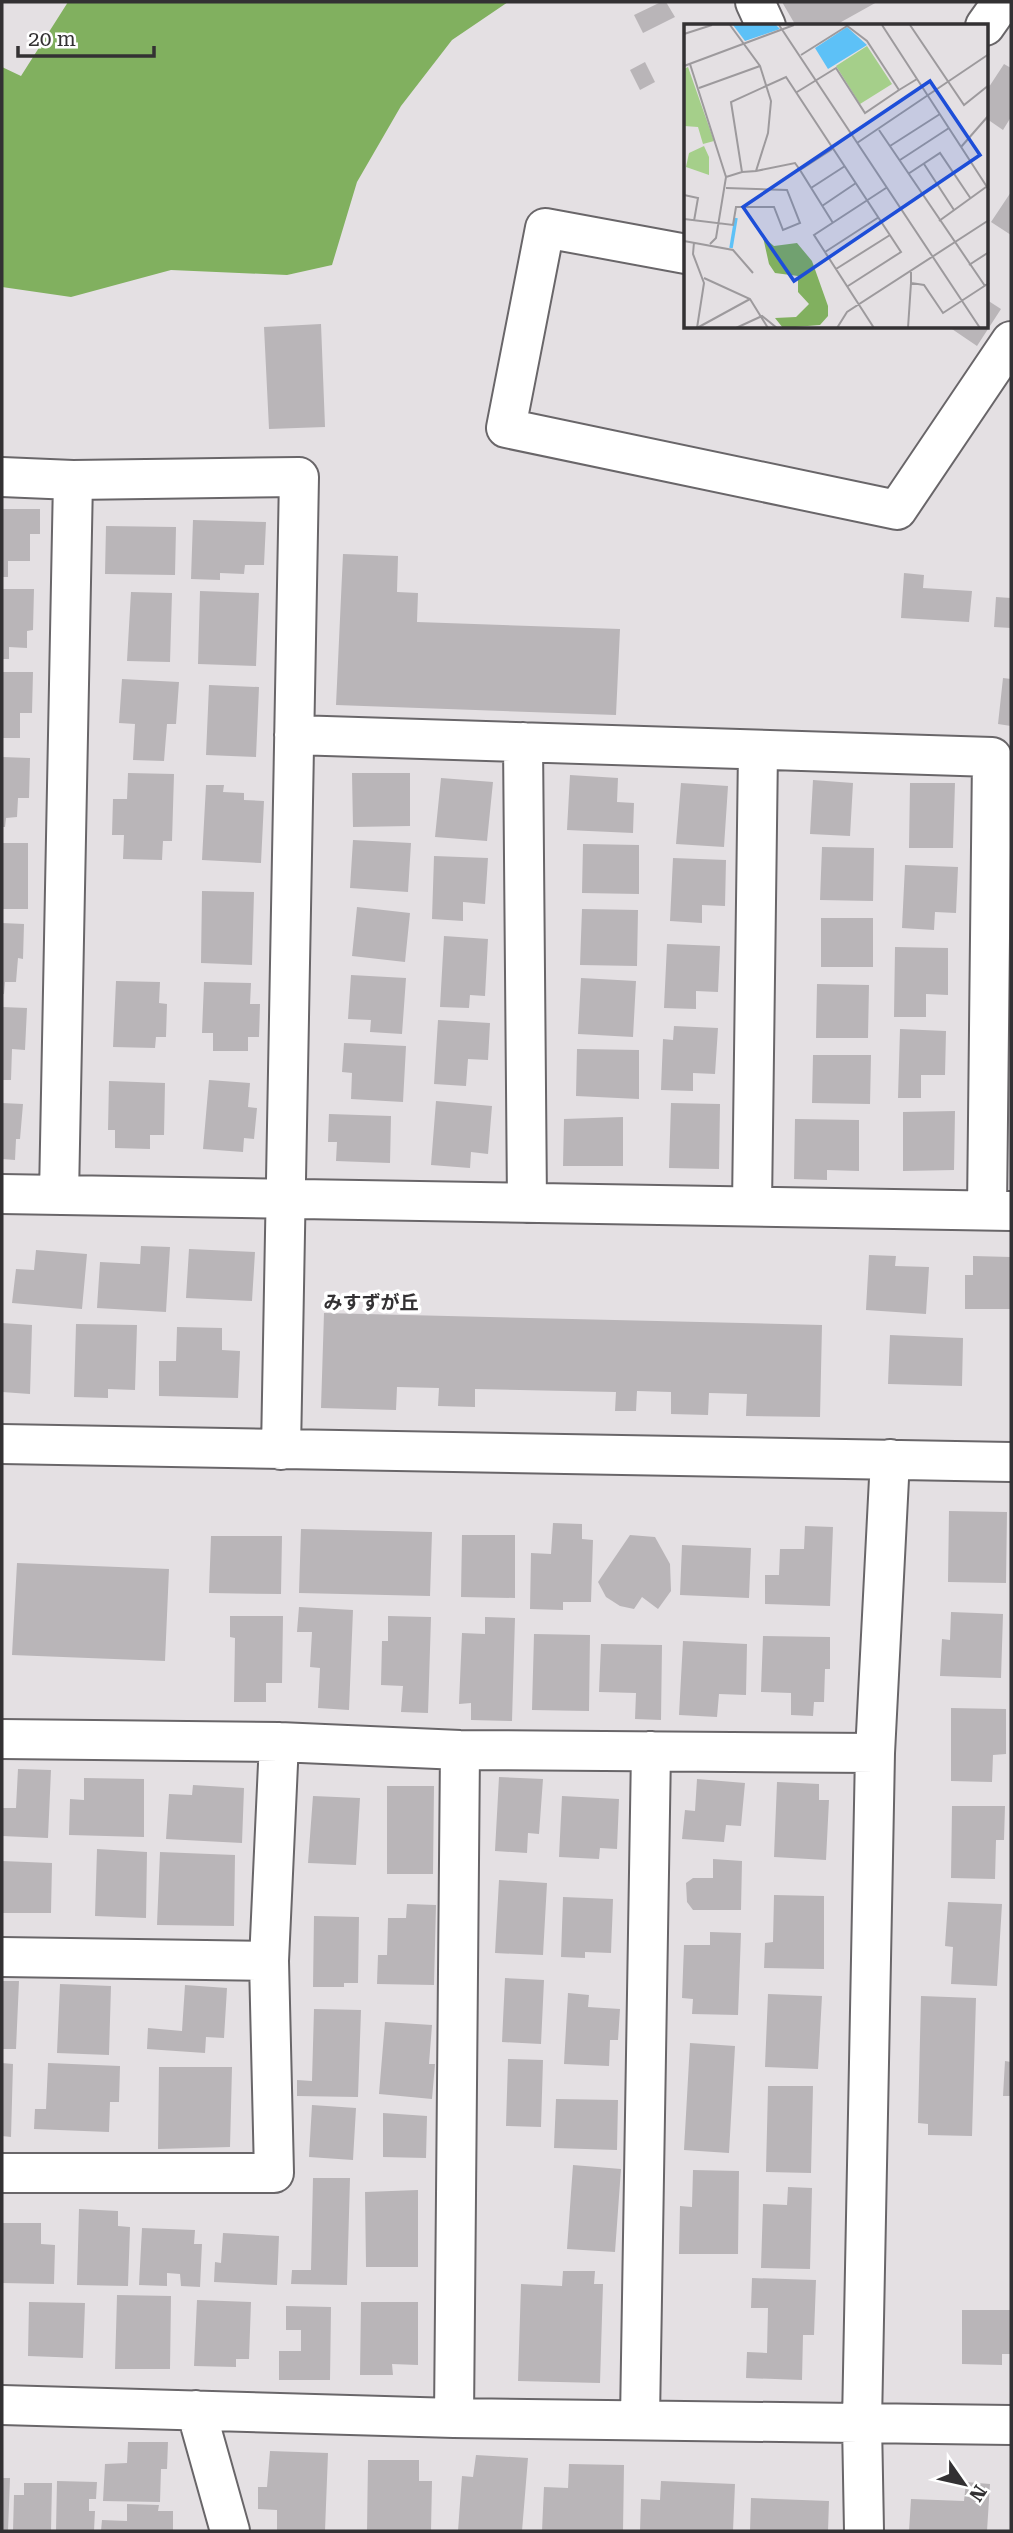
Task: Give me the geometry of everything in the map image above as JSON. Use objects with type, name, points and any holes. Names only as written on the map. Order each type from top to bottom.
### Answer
[{"type":"street","points":[[755,2],[765,24]]},
{"type":"street","points":[[986,24],[1002,2]]},
{"type":"street","points":[[684,254],[545,228],[506,428],[897,510],[1011,341]]},
{"type":"street","points":[[2,477],[73,480],[299,477],[281,1450]]},
{"type":"street","points":[[59,1195],[73,480]]},
{"type":"street","points":[[2,1194],[999,1211],[1002,757],[294,735]]},
{"type":"street","points":[[523,742],[527,1203]]},
{"type":"street","points":[[752,1206],[758,750]]},
{"type":"street","points":[[2,1444],[1011,1462]]},
{"type":"street","points":[[864,2531],[862,2423],[875,1753],[890,1459]]},
{"type":"street","points":[[2,1740],[279,1742],[460,1751],[875,1753]]},
{"type":"street","points":[[2,2173],[274,2173],[270,1961],[279,1742]]},
{"type":"street","points":[[454,2418],[460,1751]]},
{"type":"street","points":[[640,2419],[651,1751]]},
{"type":"street","points":[[2,1957],[270,1961]]},
{"type":"street","points":[[2,2405],[454,2418],[1011,2425]]},
{"type":"street","points":[[196,2410],[230,2531]]},
{"type":"green space","points":[[68,2],[508,2],[452,40],[401,106],[357,182],[332,265],[287,275],[171,270],[71,297],[2,287],[2,67],[21,76]]},
{"type":"building","points":[[666,2],[675,17],[643,33],[634,15]]},
{"type":"building","points":[[782,2],[877,2],[838,24],[795,24]]},
{"type":"building","points":[[645,62],[655,82],[640,90],[630,70]]},
{"type":"building","points":[[1004,64],[1011,68],[1011,117],[1003,130],[988,120],[988,88]]},
{"type":"building","points":[[1011,192],[1011,235],[991,222]]},
{"type":"building","points":[[988,301],[1001,309],[977,346],[952,329],[988,329]]},
{"type":"building","points":[[321,324],[325,427],[269,429],[264,327]]},
{"type":"building","points":[[2,509],[40,509],[40,534],[30,534],[30,561],[8,561],[8,577],[2,577]]},
{"type":"building","points":[[193,520],[266,522],[264,565],[245,565],[244,574],[220,573],[220,580],[191,579]]},
{"type":"building","points":[[106,526],[176,527],[175,575],[105,574]]},
{"type":"building","points":[[343,554],[398,556],[397,592],[418,593],[417,622],[620,629],[616,715],[336,705]]},
{"type":"building","points":[[904,573],[924,575],[923,588],[972,591],[969,622],[901,618]]},
{"type":"building","points":[[2,589],[34,589],[33,630],[27,631],[27,648],[9,647],[9,659],[2,659]]},
{"type":"building","points":[[200,591],[259,593],[256,666],[198,664]]},
{"type":"building","points":[[131,592],[172,593],[170,662],[127,661]]},
{"type":"building","points":[[996,597],[1011,598],[1011,628],[994,627]]},
{"type":"building","points":[[2,672],[33,672],[32,713],[20,713],[20,738],[2,738]]},
{"type":"building","points":[[1003,678],[1011,679],[1011,726],[998,724]]},
{"type":"building","points":[[122,679],[179,682],[176,724],[167,724],[164,761],[133,760],[135,724],[119,723]]},
{"type":"building","points":[[209,685],[259,687],[256,757],[206,755]]},
{"type":"building","points":[[2,757],[30,758],[29,798],[18,798],[17,817],[6,818],[5,827],[2,827]]},
{"type":"building","points":[[128,773],[174,774],[172,841],[163,841],[162,860],[123,859],[124,835],[112,835],[113,799],[127,799]]},
{"type":"building","points":[[352,773],[410,773],[410,826],[353,827]]},
{"type":"building","points":[[570,775],[618,778],[617,802],[634,803],[633,833],[567,830]]},
{"type":"building","points":[[441,778],[493,782],[487,841],[435,837]]},
{"type":"building","points":[[813,780],[853,783],[850,836],[810,834]]},
{"type":"building","points":[[681,783],[728,786],[724,847],[676,844]]},
{"type":"building","points":[[910,783],[955,783],[953,848],[909,848]]},
{"type":"building","points":[[206,785],[224,785],[223,792],[244,793],[244,800],[264,801],[261,863],[202,860]]},
{"type":"building","points":[[353,840],[411,843],[408,892],[350,888]]},
{"type":"building","points":[[2,843],[28,843],[28,909],[2,909]]},
{"type":"building","points":[[583,844],[639,845],[639,894],[582,893]]},
{"type":"building","points":[[822,847],[874,848],[873,901],[820,900]]},
{"type":"building","points":[[434,856],[488,858],[485,904],[463,902],[463,921],[432,919]]},
{"type":"building","points":[[673,858],[726,860],[725,906],[702,905],[702,923],[670,921]]},
{"type":"building","points":[[905,865],[958,867],[956,913],[935,912],[934,930],[902,928]]},
{"type":"building","points":[[202,891],[254,892],[252,965],[201,963]]},
{"type":"building","points":[[357,907],[410,913],[405,962],[352,956]]},
{"type":"building","points":[[582,909],[638,910],[637,966],[580,965]]},
{"type":"building","points":[[821,918],[873,918],[873,967],[821,967]]},
{"type":"building","points":[[2,923],[24,924],[23,959],[18,958],[16,982],[5,982],[4,994],[2,994]]},
{"type":"building","points":[[444,936],[488,939],[485,996],[470,995],[469,1008],[440,1007]]},
{"type":"building","points":[[667,944],[720,946],[718,992],[696,991],[696,1009],[664,1008]]},
{"type":"building","points":[[895,947],[948,948],[948,995],[926,994],[926,1017],[894,1017]]},
{"type":"building","points":[[351,975],[406,978],[402,1034],[370,1032],[371,1020],[348,1019]]},
{"type":"building","points":[[581,978],[636,981],[633,1037],[578,1034]]},
{"type":"building","points":[[116,981],[160,982],[159,1003],[167,1004],[166,1037],[156,1037],[155,1048],[113,1047]]},
{"type":"building","points":[[204,982],[251,983],[250,1004],[260,1004],[259,1037],[248,1037],[248,1051],[213,1051],[213,1033],[202,1033]]},
{"type":"building","points":[[817,984],[869,985],[868,1038],[816,1038]]},
{"type":"building","points":[[2,1007],[27,1008],[25,1050],[12,1049],[11,1080],[2,1080]]},
{"type":"building","points":[[438,1020],[490,1023],[488,1060],[468,1059],[466,1086],[434,1084]]},
{"type":"building","points":[[674,1026],[718,1028],[715,1074],[693,1073],[693,1091],[661,1090],[663,1039],[673,1040]]},
{"type":"building","points":[[900,1029],[946,1031],[945,1075],[921,1075],[921,1098],[898,1098]]},
{"type":"building","points":[[344,1043],[406,1046],[403,1102],[351,1099],[352,1073],[342,1072]]},
{"type":"building","points":[[577,1049],[639,1050],[639,1099],[576,1096]]},
{"type":"building","points":[[813,1055],[871,1055],[870,1104],[812,1103]]},
{"type":"building","points":[[209,1080],[250,1083],[248,1107],[257,1108],[254,1139],[244,1138],[243,1152],[203,1149]]},
{"type":"building","points":[[109,1081],[165,1083],[164,1135],[150,1135],[150,1149],[115,1148],[115,1130],[108,1130]]},
{"type":"building","points":[[436,1101],[492,1106],[488,1154],[471,1152],[470,1168],[431,1165]]},
{"type":"building","points":[[2,1103],[23,1104],[15,1160],[2,1159]]},
{"type":"building","points":[[671,1103],[720,1104],[719,1169],[669,1168]]},
{"type":"building","points":[[955,1111],[954,1170],[903,1171],[903,1112]]},
{"type":"building","points":[[329,1114],[391,1116],[390,1163],[336,1161],[337,1142],[328,1142]]},
{"type":"building","points":[[623,1117],[623,1166],[563,1166],[564,1119]]},
{"type":"building","points":[[795,1119],[859,1120],[859,1171],[827,1170],[827,1180],[794,1179]]},
{"type":"building","points":[[141,1246],[170,1247],[166,1312],[97,1308],[100,1262],[140,1264]]},
{"type":"building","points":[[189,1249],[255,1252],[252,1301],[186,1298]]},
{"type":"building","points":[[36,1250],[87,1254],[82,1309],[12,1303],[16,1269],[34,1270]]},
{"type":"building","points":[[869,1255],[896,1256],[895,1266],[929,1267],[926,1314],[866,1310]]},
{"type":"building","points":[[973,1256],[1011,1257],[1010,1309],[965,1309],[965,1275],[973,1275]]},
{"type":"building","points":[[324,1313],[822,1325],[820,1417],[746,1416],[747,1394],[709,1393],[708,1415],[671,1414],[671,1392],[637,1391],[636,1411],[615,1411],[616,1392],[475,1389],[475,1407],[438,1406],[439,1388],[397,1387],[396,1410],[321,1408]]},
{"type":"building","points":[[2,1323],[32,1325],[30,1394],[2,1392]]},
{"type":"building","points":[[76,1324],[137,1325],[135,1390],[108,1389],[108,1398],[74,1397]]},
{"type":"building","points":[[177,1327],[222,1328],[222,1350],[240,1351],[238,1398],[159,1396],[159,1361],[176,1361]]},
{"type":"building","points":[[890,1335],[963,1338],[962,1386],[888,1384]]},
{"type":"building","points":[[949,1511],[1007,1512],[1006,1583],[948,1582]]},
{"type":"building","points":[[553,1523],[582,1524],[582,1539],[593,1540],[591,1602],[563,1602],[563,1610],[530,1609],[531,1553],[551,1554]]},
{"type":"building","points":[[805,1526],[833,1527],[830,1606],[765,1604],[765,1575],[779,1575],[780,1549],[804,1549]]},
{"type":"building","points":[[301,1529],[432,1532],[430,1596],[299,1593]]},
{"type":"building","points":[[462,1535],[515,1535],[515,1598],[461,1597]]},
{"type":"building","points":[[630,1535],[655,1537],[670,1564],[671,1591],[658,1609],[642,1597],[634,1609],[620,1606],[606,1597],[598,1582]]},
{"type":"building","points":[[211,1536],[282,1536],[281,1594],[209,1593]]},
{"type":"building","points":[[682,1545],[751,1548],[749,1598],[680,1595]]},
{"type":"building","points":[[17,1563],[169,1569],[165,1661],[12,1655]]},
{"type":"building","points":[[299,1607],[353,1610],[349,1710],[318,1708],[320,1668],[310,1667],[312,1632],[297,1632]]},
{"type":"building","points":[[951,1612],[1003,1614],[1001,1678],[940,1676],[942,1639],[950,1640]]},
{"type":"building","points":[[230,1616],[283,1616],[282,1683],[266,1683],[266,1702],[234,1702],[235,1638],[230,1637]]},
{"type":"building","points":[[388,1616],[431,1617],[428,1713],[401,1712],[403,1686],[381,1685],[382,1641],[388,1641]]},
{"type":"building","points":[[485,1617],[515,1618],[512,1721],[471,1720],[471,1703],[459,1704],[462,1633],[485,1634]]},
{"type":"building","points":[[534,1634],[590,1635],[589,1711],[532,1710]]},
{"type":"building","points":[[763,1636],[830,1637],[830,1669],[825,1669],[824,1702],[814,1702],[813,1716],[791,1715],[791,1693],[761,1692]]},
{"type":"building","points":[[683,1641],[747,1644],[746,1695],[719,1694],[717,1717],[679,1715]]},
{"type":"building","points":[[601,1644],[662,1645],[661,1720],[635,1719],[636,1693],[599,1692]]},
{"type":"building","points":[[951,1708],[1006,1709],[1006,1754],[993,1755],[992,1782],[951,1781]]},
{"type":"building","points":[[18,1769],[51,1770],[48,1838],[2,1836],[2,1808],[16,1808]]},
{"type":"building","points":[[499,1777],[543,1779],[539,1834],[528,1833],[527,1853],[495,1851]]},
{"type":"building","points":[[84,1778],[144,1779],[144,1837],[69,1835],[70,1799],[84,1800]]},
{"type":"building","points":[[697,1779],[745,1783],[741,1826],[726,1825],[724,1842],[682,1839],[685,1810],[695,1811]]},
{"type":"building","points":[[777,1782],[819,1784],[819,1800],[829,1800],[826,1860],[774,1857]]},
{"type":"building","points":[[193,1785],[244,1788],[242,1843],[166,1839],[169,1794],[192,1795]]},
{"type":"building","points":[[387,1786],[434,1786],[433,1874],[387,1874]]},
{"type":"building","points":[[313,1796],[360,1798],[356,1865],[308,1863]]},
{"type":"building","points":[[562,1796],[619,1799],[617,1849],[600,1848],[599,1859],[559,1857]]},
{"type":"building","points":[[952,1806],[1005,1806],[1004,1840],[996,1840],[995,1879],[951,1878]]},
{"type":"building","points":[[97,1849],[147,1852],[146,1918],[95,1916]]},
{"type":"building","points":[[160,1852],[235,1855],[234,1926],[157,1925]]},
{"type":"building","points":[[713,1859],[742,1861],[741,1910],[693,1910],[687,1902],[686,1883],[693,1878],[713,1878]]},
{"type":"building","points":[[2,1861],[52,1863],[51,1913],[2,1913]]},
{"type":"building","points":[[499,1880],[547,1883],[543,1955],[495,1953]]},
{"type":"building","points":[[774,1895],[824,1896],[824,1969],[764,1968],[765,1943],[773,1942]]},
{"type":"building","points":[[563,1897],[613,1899],[611,1953],[585,1952],[585,1958],[561,1957]]},
{"type":"building","points":[[948,1902],[1002,1904],[997,1986],[951,1984],[953,1947],[945,1946]]},
{"type":"building","points":[[407,1904],[436,1905],[434,1985],[377,1984],[378,1955],[387,1955],[388,1918],[406,1918]]},
{"type":"building","points":[[314,1916],[359,1917],[358,1983],[344,1983],[344,1987],[313,1987]]},
{"type":"building","points":[[710,1932],[741,1933],[738,2015],[692,2014],[693,1999],[682,1998],[684,1945],[710,1945]]},
{"type":"building","points":[[505,1978],[544,1980],[541,2044],[502,2042]]},
{"type":"building","points":[[2,1981],[19,1981],[16,2049],[2,2049]]},
{"type":"building","points":[[60,1984],[111,1986],[109,2055],[57,2053]]},
{"type":"building","points":[[185,1985],[227,1988],[224,2038],[206,2037],[205,2053],[147,2049],[148,2028],[182,2031]]},
{"type":"building","points":[[568,1993],[589,1995],[588,2007],[620,2009],[618,2040],[610,2040],[609,2066],[564,2064]]},
{"type":"building","points":[[768,1994],[822,1996],[818,2069],[765,2067]]},
{"type":"building","points":[[921,1996],[976,1998],[972,2136],[928,2135],[928,2124],[918,2123]]},
{"type":"building","points":[[314,2009],[361,2010],[358,2097],[297,2096],[297,2080],[312,2081]]},
{"type":"building","points":[[385,2022],[432,2025],[429,2064],[435,2064],[432,2099],[379,2094]]},
{"type":"building","points":[[690,2043],[735,2046],[729,2153],[684,2150]]},
{"type":"building","points":[[508,2059],[543,2060],[541,2127],[506,2126]]},
{"type":"building","points":[[1005,2061],[1011,2062],[1011,2096],[1003,2096]]},
{"type":"building","points":[[2,2063],[13,2064],[11,2137],[2,2136]]},
{"type":"building","points":[[48,2063],[120,2066],[119,2102],[110,2102],[109,2132],[34,2129],[35,2109],[46,2109]]},
{"type":"building","points":[[159,2067],[232,2067],[230,2147],[158,2149]]},
{"type":"building","points":[[768,2086],[813,2086],[811,2173],[766,2172]]},
{"type":"building","points":[[556,2099],[618,2100],[617,2150],[554,2148]]},
{"type":"building","points":[[312,2105],[356,2108],[353,2160],[309,2157]]},
{"type":"building","points":[[383,2113],[427,2116],[426,2158],[383,2157]]},
{"type":"building","points":[[573,2165],[621,2169],[615,2252],[567,2249]]},
{"type":"building","points":[[693,2170],[739,2171],[738,2254],[679,2254],[680,2206],[692,2207]]},
{"type":"building","points":[[313,2178],[350,2178],[347,2285],[291,2284],[292,2270],[311,2270]]},
{"type":"building","points":[[788,2187],[812,2188],[810,2269],[761,2268],[763,2204],[787,2205]]},
{"type":"building","points":[[418,2190],[418,2267],[366,2267],[365,2192]]},
{"type":"building","points":[[79,2209],[118,2211],[118,2226],[130,2227],[128,2286],[77,2285]]},
{"type":"building","points":[[2,2223],[41,2223],[41,2244],[55,2245],[54,2284],[2,2283]]},
{"type":"building","points":[[142,2228],[195,2230],[194,2244],[202,2244],[200,2287],[181,2286],[180,2274],[167,2273],[167,2286],[139,2285]]},
{"type":"building","points":[[223,2233],[279,2236],[277,2285],[214,2282],[215,2262],[221,2263]]},
{"type":"building","points":[[563,2271],[595,2271],[594,2284],[603,2284],[600,2383],[518,2381],[521,2284],[562,2286]]},
{"type":"building","points":[[752,2278],[816,2280],[814,2335],[803,2335],[802,2380],[746,2378],[747,2352],[767,2353],[768,2308],[751,2308]]},
{"type":"building","points":[[117,2295],[171,2296],[170,2369],[115,2369]]},
{"type":"building","points":[[197,2300],[251,2302],[249,2359],[236,2359],[236,2367],[194,2366]]},
{"type":"building","points":[[29,2302],[85,2303],[83,2358],[28,2356]]},
{"type":"building","points":[[361,2302],[418,2302],[418,2365],[392,2364],[393,2375],[360,2375]]},
{"type":"building","points":[[286,2306],[331,2307],[330,2380],[279,2380],[279,2351],[301,2351],[301,2330],[286,2330]]},
{"type":"building","points":[[962,2310],[1011,2310],[1011,2354],[1002,2354],[1002,2365],[962,2364]]},
{"type":"building","points":[[128,2442],[168,2442],[167,2469],[161,2469],[160,2502],[103,2501],[105,2464],[127,2463]]},
{"type":"building","points":[[270,2451],[328,2453],[325,2531],[277,2530],[277,2510],[258,2509],[258,2487],[267,2487]]},
{"type":"building","points":[[476,2455],[528,2458],[522,2531],[458,2531],[462,2476],[473,2477]]},
{"type":"building","points":[[368,2460],[419,2460],[419,2481],[432,2481],[431,2531],[367,2531]]},
{"type":"building","points":[[569,2464],[624,2465],[623,2531],[542,2531],[544,2487],[568,2488]]},
{"type":"building","points":[[2,2478],[10,2478],[8,2531],[2,2531]]},
{"type":"building","points":[[57,2481],[97,2482],[96,2499],[89,2499],[89,2511],[95,2511],[94,2531],[56,2531]]},
{"type":"building","points":[[661,2481],[735,2484],[733,2531],[640,2531],[641,2499],[660,2500]]},
{"type":"building","points":[[966,2482],[990,2484],[987,2531],[909,2531],[911,2499],[964,2501]]},
{"type":"building","points":[[24,2483],[52,2483],[51,2531],[13,2531],[14,2495],[24,2495]]},
{"type":"building","points":[[751,2498],[829,2501],[828,2531],[750,2531]]},
{"type":"building","points":[[127,2504],[159,2505],[158,2511],[173,2511],[173,2531],[101,2531],[102,2520],[127,2521]]},
{"type":"district","name":"みすずが丘","points":[[371,1302]]}]
